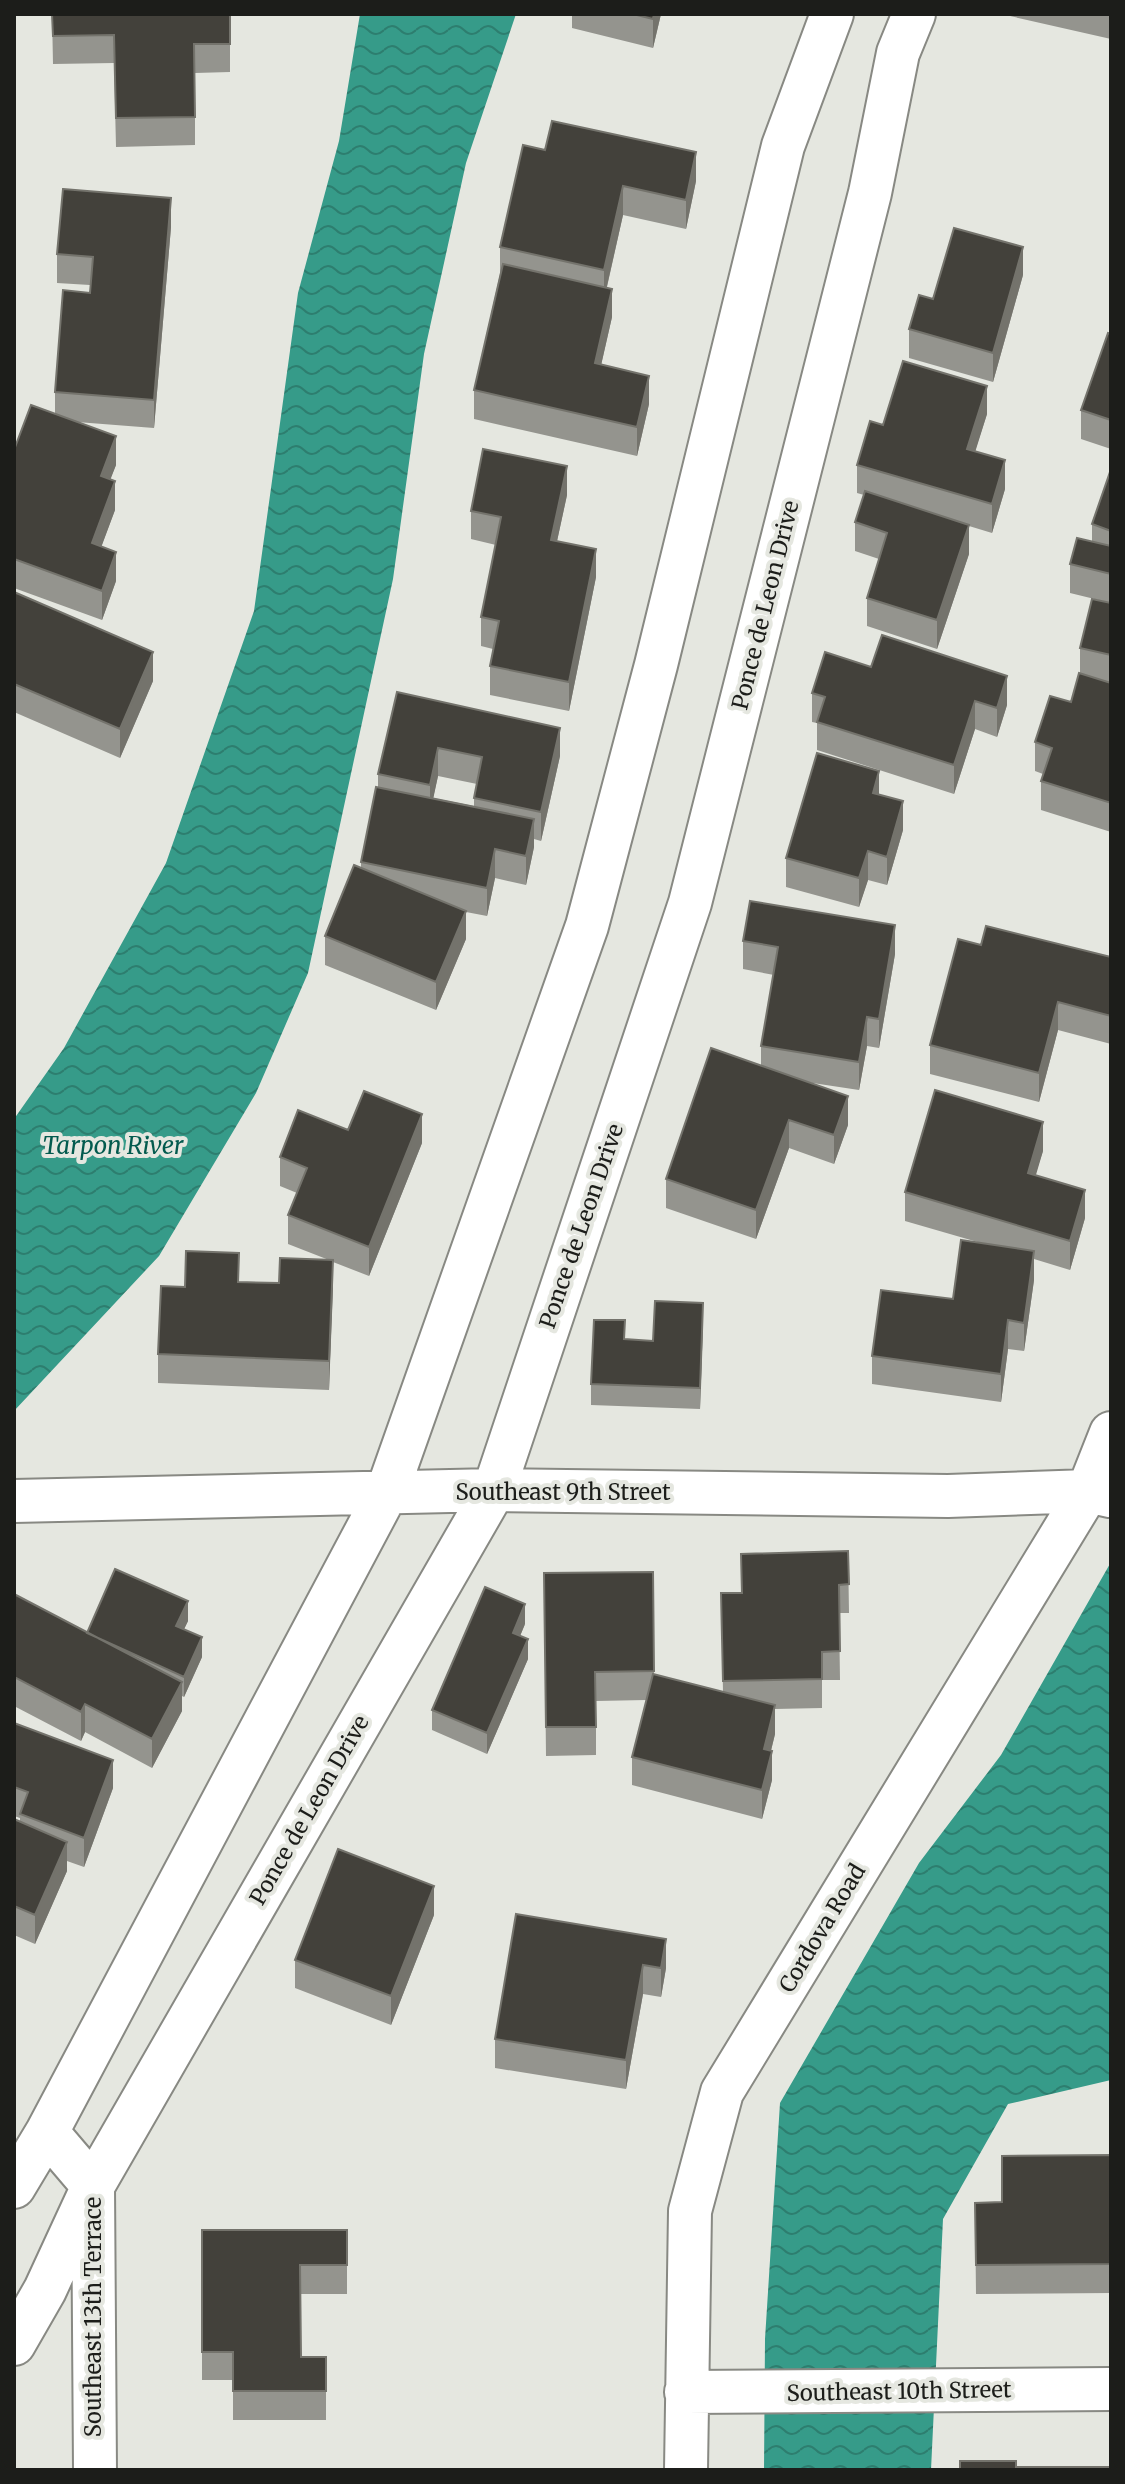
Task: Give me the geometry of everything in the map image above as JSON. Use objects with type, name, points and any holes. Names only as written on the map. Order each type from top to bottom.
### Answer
[{"type":"street","points":[[14,2187],[47,2132],[387,1492],[587,926],[656,665],[783,146],[832,14]]},
{"type":"street","name":"Ponce de Leon Drive","points":[[14,2344],[45,2290],[93,2186],[494,1490],[690,903],[870,193],[898,53],[914,14]]},
{"type":"street","name":"Cordova Road","points":[[686,2470],[690,2211],[722,2092],[1099,1493],[1111,1433]]},
{"type":"street","name":"Southeast 9th Street","points":[[20,1501],[494,1490],[948,1496],[1099,1493]]},
{"type":"street","name":"Southeast 13th Terrace","points":[[47,2132],[93,2186],[95,2470]]},
{"type":"street","name":"Southeast 10th Street","points":[[686,2392],[1111,2389]]},
{"type":"water","name":"Tarpon River","points":[[360,14],[516,14],[466,163],[424,354],[393,579],[308,973],[256,1093],[159,1256],[14,1411],[14,1119],[64,1048],[166,863],[254,611],[298,293],[339,141]]},
{"type":"water","points":[[1111,1562],[1111,2080],[1008,2104],[943,2219],[931,2470],[764,2470],[765,2339],[780,2103],[919,1863],[1001,1755]]},
{"type":"building","points":[[52,14],[230,14],[230,44],[194,44],[195,117],[116,118],[114,35],[53,36]]},
{"type":"building","points":[[633,14],[654,14],[653,19]]},
{"type":"building","points":[[552,121],[696,152],[686,200],[623,186],[604,270],[500,247],[523,145],[545,150]]},
{"type":"building","points":[[63,189],[171,198],[154,400],[55,392],[63,290],[90,293],[93,257],[57,254]]},
{"type":"building","points":[[954,228],[1023,247],[993,353],[909,329],[919,295],[933,299]]},
{"type":"building","points":[[503,264],[612,289],[595,363],[649,376],[637,427],[474,390]]},
{"type":"building","points":[[1108,333],[1111,334],[1111,420],[1081,410]]},
{"type":"building","points":[[903,361],[987,386],[967,449],[1005,460],[992,504],[857,465],[870,421],[883,425]]},
{"type":"building","points":[[31,405],[116,436],[101,476],[115,481],[92,543],[116,552],[102,591],[14,559],[14,450]]},
{"type":"building","points":[[483,449],[567,466],[551,540],[596,549],[569,682],[490,666],[499,621],[481,617],[501,517],[471,511]]},
{"type":"building","points":[[1111,469],[1111,531],[1092,524]]},
{"type":"building","points":[[865,491],[969,525],[937,620],[867,598],[887,533],[855,522]]},
{"type":"building","points":[[1077,538],[1111,546],[1111,574],[1070,564]]},
{"type":"building","points":[[14,592],[153,652],[120,729],[14,684]]},
{"type":"building","points":[[1092,599],[1111,603],[1111,655],[1080,648]]},
{"type":"building","points":[[882,635],[1007,676],[997,708],[975,701],[954,765],[817,722],[825,697],[812,693],[825,652],[871,667]]},
{"type":"building","points":[[1079,673],[1111,683],[1111,803],[1041,781],[1052,748],[1035,742],[1050,696],[1071,702]]},
{"type":"building","points":[[397,692],[560,728],[541,812],[474,798],[482,757],[438,748],[430,785],[378,774]]},
{"type":"building","points":[[817,753],[879,771],[873,793],[903,801],[887,857],[868,851],[859,878],[786,858]]},
{"type":"building","points":[[376,787],[534,819],[526,856],[495,849],[487,888],[361,862]]},
{"type":"building","points":[[354,865],[466,911],[436,982],[325,936]]},
{"type":"building","points":[[750,901],[895,925],[879,1019],[867,1017],[859,1062],[761,1046],[778,947],[743,941]]},
{"type":"building","points":[[986,926],[1111,957],[1111,1016],[1058,1002],[1039,1073],[930,1045],[958,939],[981,945]]},
{"type":"building","points":[[711,1048],[848,1096],[834,1135],[789,1120],[756,1210],[666,1179]]},
{"type":"building","points":[[935,1090],[1043,1122],[1028,1173],[1085,1190],[1070,1241],[905,1192]]},
{"type":"building","points":[[364,1091],[422,1114],[369,1247],[288,1215],[307,1168],[280,1157],[298,1110],[348,1130]]},
{"type":"building","points":[[961,1240],[1034,1251],[1024,1323],[1008,1320],[1001,1374],[872,1356],[881,1290],[953,1299]]},
{"type":"building","points":[[186,1251],[239,1253],[238,1282],[279,1283],[280,1258],[333,1260],[329,1361],[158,1354],[161,1286],[185,1287]]},
{"type":"building","points":[[655,1301],[703,1303],[700,1388],[591,1384],[594,1320],[625,1320],[624,1339],[653,1341]]},
{"type":"building","points":[[848,1551],[849,1584],[839,1585],[840,1651],[822,1652],[822,1679],[723,1681],[721,1593],[742,1593],[741,1554]]},
{"type":"building","points":[[115,1569],[188,1601],[176,1626],[202,1637],[184,1677],[87,1633]]},
{"type":"building","points":[[653,1572],[654,1671],[595,1672],[596,1727],[546,1727],[544,1573]]},
{"type":"building","points":[[485,1587],[525,1604],[513,1633],[528,1639],[487,1733],[432,1710]]},
{"type":"building","points":[[14,1594],[182,1682],[152,1739],[85,1704],[81,1712],[14,1677]]},
{"type":"building","points":[[653,1674],[775,1705],[764,1749],[772,1751],[762,1790],[632,1757]]},
{"type":"building","points":[[14,1723],[113,1760],[84,1838],[20,1814],[28,1792],[14,1787]]},
{"type":"building","points":[[14,1819],[67,1842],[35,1915],[14,1906]]},
{"type":"building","points":[[338,1849],[434,1886],[391,1996],[295,1960]]},
{"type":"building","points":[[516,1914],[666,1939],[661,1968],[643,1965],[626,2060],[495,2039]]},
{"type":"building","points":[[1111,2155],[1111,2264],[976,2265],[975,2203],[1002,2202],[1002,2156]]},
{"type":"building","points":[[202,2230],[347,2230],[347,2265],[300,2265],[301,2357],[326,2357],[326,2391],[233,2391],[233,2352],[202,2352]]},
{"type":"building","points":[[960,2461],[1016,2461],[1016,2467],[1111,2467],[1111,2470],[960,2470]]}]
